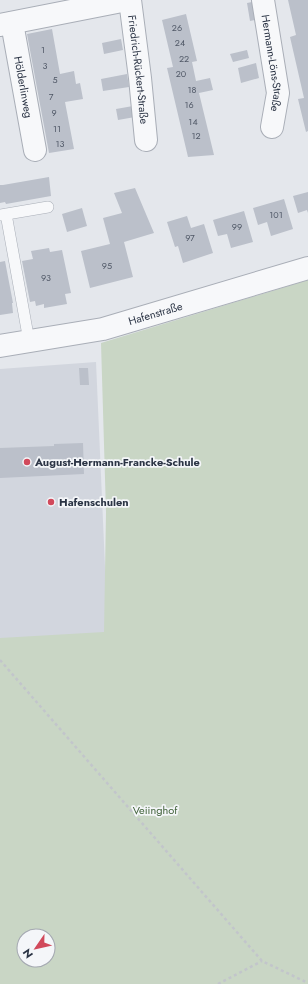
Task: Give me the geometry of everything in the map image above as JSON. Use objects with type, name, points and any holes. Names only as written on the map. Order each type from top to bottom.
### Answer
[{"type":"street","points":[[6,24],[128,0]]},
{"type":"street","name":"Friedrich-Rückert-Straße","points":[[128,0],[140,78],[146,140]]},
{"type":"street","name":"Hermann-Löns-Straße","points":[[263,0],[278,93],[272,127]]},
{"type":"street","name":"Hölderlinweg","points":[[6,24],[35,150]]},
{"type":"street","name":"Hafenstraße","points":[[0,346],[103,329],[308,268]]},
{"type":"lane","points":[[29,341],[3,215],[48,207]]},
{"type":"path","points":[[0,660],[262,961],[308,983]]},
{"type":"path","points":[[218,984],[262,961]]},
{"type":"shaded area","name":"Hafenschulen","points":[[96,362],[108,635],[0,640],[0,369]]},
{"type":"green space","name":"Veiinghof","points":[[308,280],[308,984],[0,984],[0,638],[104,632],[106,512],[101,343]]},
{"type":"building","points":[[288,0],[308,0],[308,131],[306,132],[298,99],[304,98],[290,37],[296,35]]},
{"type":"building","points":[[258,1],[260,19],[250,21],[247,3]]},
{"type":"building","points":[[186,14],[197,61],[192,62],[196,81],[210,78],[213,90],[199,93],[214,155],[188,157],[167,68],[173,67],[162,20]]},
{"type":"building","points":[[52,29],[60,74],[74,71],[76,84],[80,83],[83,99],[65,102],[74,149],[49,153],[27,34]]},
{"type":"building","points":[[121,39],[123,50],[104,54],[102,43]]},
{"type":"building","points":[[247,50],[249,58],[233,62],[230,54]]},
{"type":"building","points":[[256,63],[259,78],[241,83],[238,68]]},
{"type":"building","points":[[127,74],[129,87],[103,91],[101,79]]},
{"type":"building","points":[[133,106],[135,117],[118,120],[116,109]]},
{"type":"building","points":[[49,177],[51,196],[6,204],[5,202],[0,203],[0,185]]},
{"type":"building","points":[[135,188],[154,233],[124,242],[133,277],[90,288],[81,251],[110,244],[103,218],[122,213],[114,193]]},
{"type":"building","points":[[308,192],[308,213],[307,210],[298,213],[293,196]]},
{"type":"building","points":[[284,199],[293,229],[271,236],[267,222],[258,225],[253,208]]},
{"type":"building","points":[[82,208],[87,226],[67,232],[62,214]]},
{"type":"building","points":[[244,211],[253,242],[231,248],[227,234],[218,236],[213,220]]},
{"type":"building","points":[[187,216],[191,228],[204,224],[213,253],[183,263],[178,246],[175,247],[167,222]]},
{"type":"building","points":[[49,248],[50,252],[62,250],[71,293],[65,294],[67,304],[44,308],[44,304],[36,306],[35,301],[30,302],[22,261],[33,259],[31,251]]},
{"type":"building","points":[[5,261],[13,303],[13,313],[0,315],[0,262]]},
{"type":"building","points":[[79,368],[88,368],[89,385],[80,385]]},
{"type":"building","name":"August-Hermann-Francke-Schule","points":[[83,443],[84,474],[0,478],[0,448],[54,446],[54,444]]},
{"type":"place","name":"August-Hermann-Francke-Schule","points":[[27,462]]},
{"type":"place","name":"Hafenschulen","points":[[51,502]]}]
